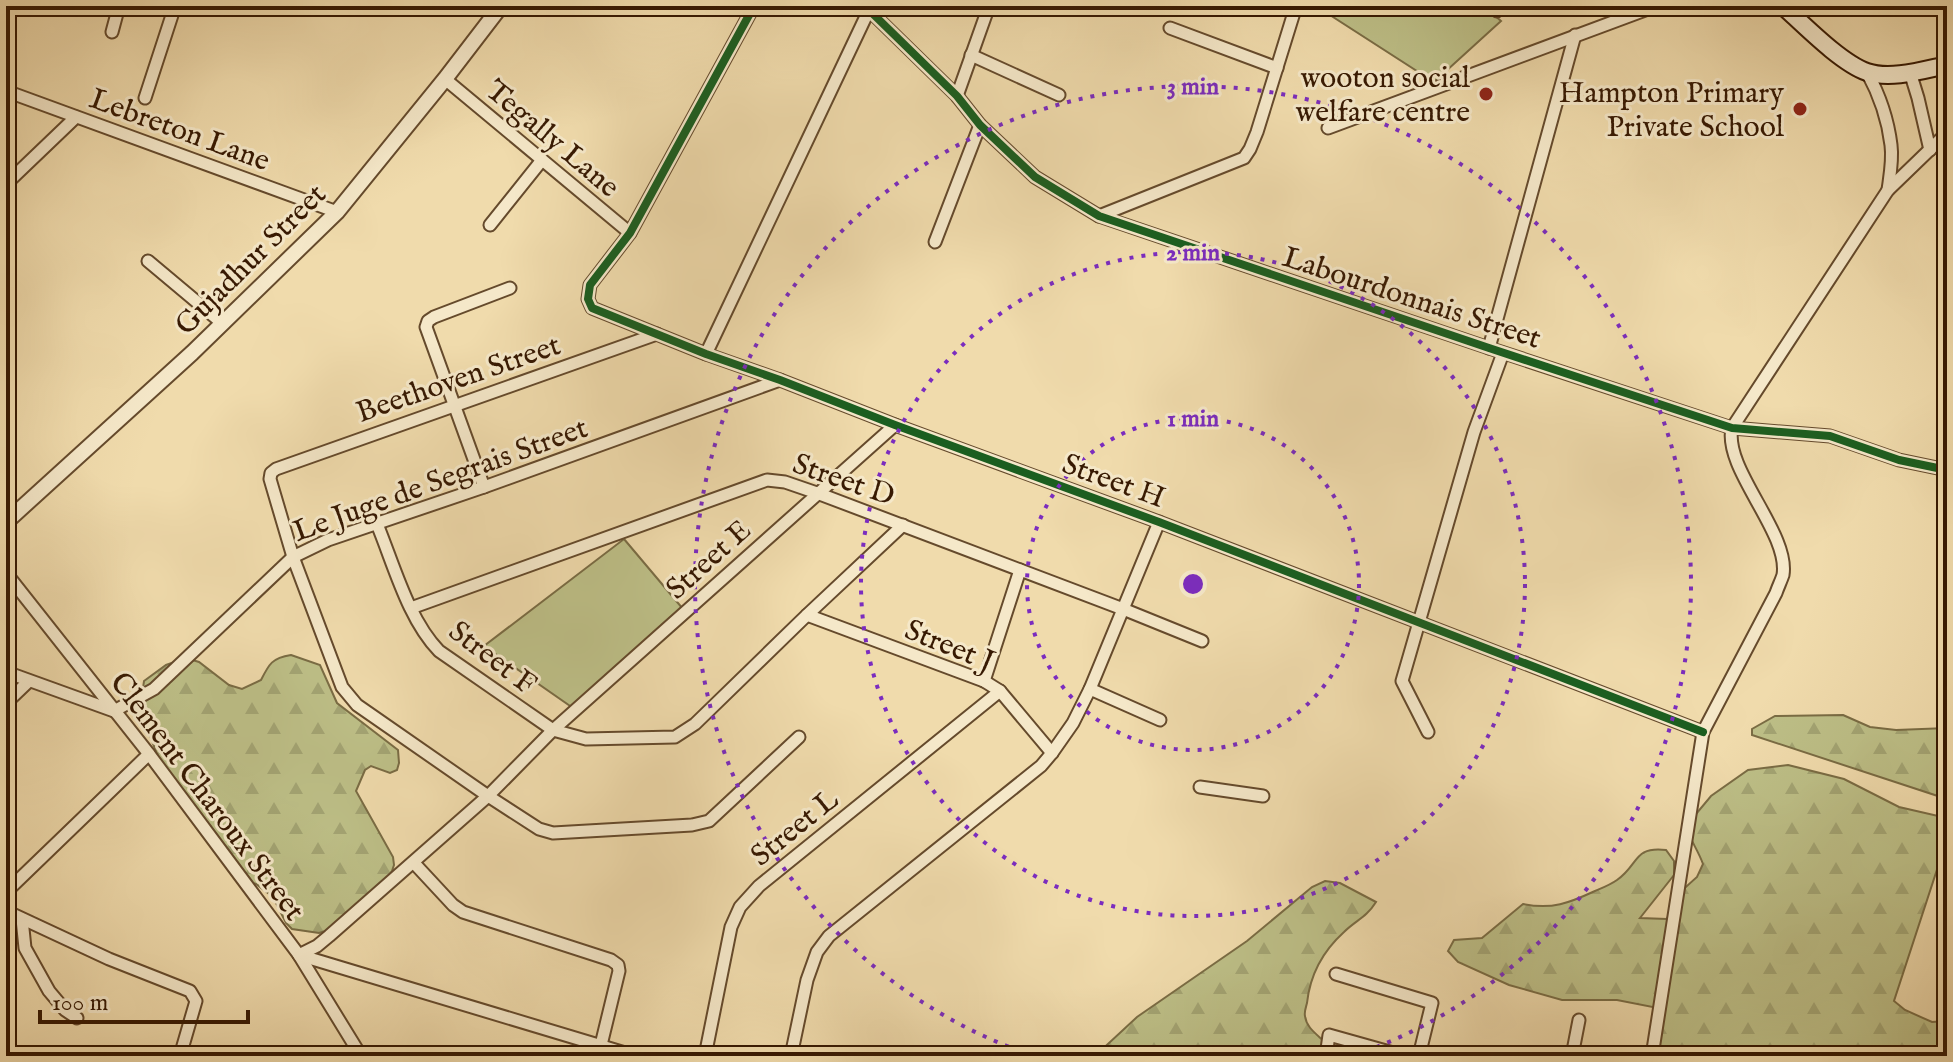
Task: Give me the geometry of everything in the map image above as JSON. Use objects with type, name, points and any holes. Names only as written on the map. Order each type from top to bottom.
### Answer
[{"type":"main road","points":[[1783,6],[1843,58],[1867,72],[1890,75],[1947,65]]},
{"type":"street","points":[[112,32],[119,6]]},
{"type":"street","points":[[145,98],[175,6]]},
{"type":"street","name":"Gujadhur Street","points":[[6,522],[222,323],[337,212],[501,6]]},
{"type":"street","points":[[630,233],[754,6]]},
{"type":"street","points":[[706,354],[870,8],[850,6]]},
{"type":"street","points":[[957,96],[989,6]]},
{"type":"street","points":[[1099,216],[1244,158],[1257,132],[1296,6]]},
{"type":"street","points":[[1328,128],[1656,6]]},
{"type":"street","name":"Labourdonnais Street","points":[[870,8],[957,96],[980,125],[1035,177],[1099,216],[1732,428],[1830,436],[1899,460],[1947,470]]},
{"type":"street","points":[[1170,28],[1277,68]]},
{"type":"street","points":[[1489,348],[1575,35]]},
{"type":"street","points":[[971,55],[1059,95]]},
{"type":"street","points":[[1867,72],[1878,92],[1891,145],[1888,190]]},
{"type":"street","points":[[1910,72],[1930,150]]},
{"type":"street","name":"Tegally Lane","points":[[445,79],[630,233]]},
{"type":"street","name":"Lebreton Lane","points":[[6,91],[337,212]]},
{"type":"street","points":[[6,184],[76,117]]},
{"type":"street","points":[[935,242],[980,125]]},
{"type":"street","points":[[1652,1056],[1703,732],[1776,593],[1783,573],[1780,548],[1735,456],[1730,438],[1732,428],[1888,190],[1947,133]]},
{"type":"street","points":[[490,225],[542,160]]},
{"type":"street","name":"Street H","points":[[630,233],[590,285],[588,299],[592,308],[1703,732]]},
{"type":"street","points":[[148,261],[222,323]]},
{"type":"street","points":[[484,487],[426,327],[434,317],[510,288]]},
{"type":"street","name":"Beethoven Street","points":[[293,557],[270,479],[276,469],[657,334]]},
{"type":"street","points":[[1428,732],[1402,681],[1474,432],[1503,353]]},
{"type":"street","name":"Le Juge de Segrais Street","points":[[114,711],[154,689],[293,557],[328,540],[780,380]]},
{"type":"street","name":"Street E","points":[[299,955],[317,946],[414,863],[488,796],[553,730],[895,425]]},
{"type":"street","name":"Street D","points":[[411,608],[767,480],[785,482],[817,493],[1202,641]]},
{"type":"street","points":[[791,1056],[807,980],[817,952],[829,936],[1041,766],[1073,723],[1159,522]]},
{"type":"street","name":"Street F","points":[[377,524],[411,608],[427,638],[439,651],[553,730]]},
{"type":"street","points":[[553,730],[586,739],[675,737],[695,724],[903,525]]},
{"type":"street","points":[[293,557],[342,687],[357,705],[539,829],[553,833],[692,825],[709,821],[799,737]]},
{"type":"street","points":[[984,681],[1020,570]]},
{"type":"street","name":"Clement Charoux Street","points":[[6,573],[149,754],[299,955],[361,1056]]},
{"type":"street","name":"Street J","points":[[807,615],[984,681],[1000,691],[1052,753]]},
{"type":"street","points":[[6,672],[114,711]]},
{"type":"street","points":[[6,703],[29,681]]},
{"type":"street","points":[[1090,689],[1160,720]]},
{"type":"street","name":"Street L","points":[[705,1056],[731,927],[740,907],[759,886],[1000,691]]},
{"type":"street","points":[[6,892],[149,754]]},
{"type":"street","points":[[1200,787],[1263,796]]},
{"type":"street","points":[[414,863],[463,912],[611,960],[618,965],[601,1045]]},
{"type":"street","points":[[6,911],[109,959],[190,991],[196,1001],[180,1056]]},
{"type":"street","points":[[22,919],[25,948],[49,991],[65,1010],[77,1018]]},
{"type":"street","points":[[299,955],[635,1056]]},
{"type":"street","points":[[1336,974],[1432,1003],[1419,1056]]},
{"type":"street","points":[[1572,1056],[1579,1020]]},
{"type":"street","points":[[1326,1056],[1329,1035],[1404,1056]]},
{"type":"green space","points":[[1316,6],[1484,6],[1501,21],[1434,82]]},
{"type":"green space","points":[[624,539],[683,609],[573,708],[484,646]]},
{"type":"green space","points":[[291,655],[320,665],[337,703],[398,750],[397,770],[390,773],[371,766],[365,770],[356,791],[393,857],[392,871],[374,894],[332,929],[319,933],[292,929],[273,897],[256,884],[235,877],[163,769],[142,716],[144,681],[166,665],[186,658],[199,662],[229,685],[242,689],[261,680],[275,660]]},
{"type":"green space","points":[[1843,715],[1870,727],[1896,730],[1947,728],[1947,799],[1752,735],[1752,729],[1775,716]]},
{"type":"green space","points":[[1788,765],[1844,779],[1899,807],[1947,818],[1947,839],[1894,1001],[1905,1010],[1932,1022],[1947,1021],[1947,1056],[1659,1056],[1658,1008],[1617,1000],[1562,1000],[1509,985],[1458,962],[1448,951],[1454,940],[1482,938],[1523,904],[1560,904],[1609,885],[1648,851],[1666,850],[1674,861],[1674,875],[1640,918],[1667,919],[1678,894],[1697,877],[1703,864],[1686,826],[1711,796],[1748,770]]},
{"type":"green space","points":[[1325,881],[1340,883],[1376,902],[1330,947],[1311,983],[1305,1011],[1307,1022],[1328,1045],[1333,1056],[1095,1056],[1137,1017],[1247,941],[1312,887]]},
{"type":"cycle path","points":[[754,6],[630,233],[590,285],[588,299],[592,308],[1703,732]]},
{"type":"cycle path","points":[[870,6],[869,10],[1035,177],[1099,216],[1732,428],[1830,436],[1899,460],[1947,470]]},
{"type":"place","name":"wooton social welfare centre","points":[[1486,94]]},
{"type":"place","name":"Hampton Primary Private School","points":[[1800,109]]}]
